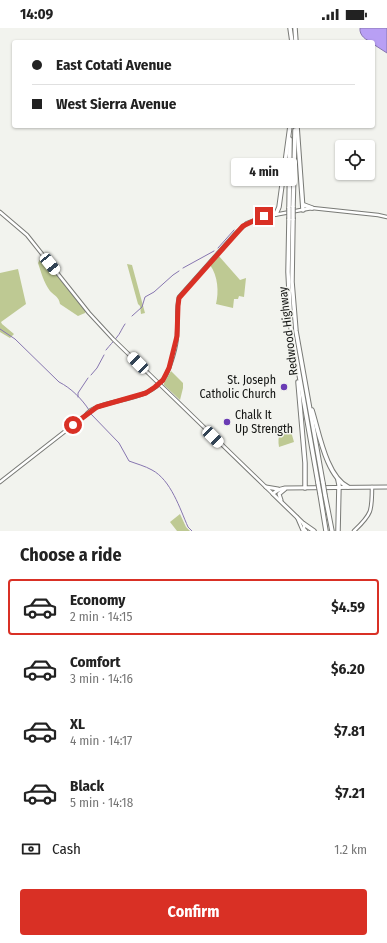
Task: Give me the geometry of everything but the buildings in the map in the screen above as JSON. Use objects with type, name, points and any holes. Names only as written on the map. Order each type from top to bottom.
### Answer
[{"type":"highway","points":[[290,28],[292,40]]},
{"type":"highway","points":[[295,28],[296,40]]},
{"type":"highway","points":[[281,213],[280,207],[290,128]]},
{"type":"highway","name":"Redwood Highway","points":[[290,128],[294,314],[299,354],[332,531]]},
{"type":"highway","points":[[296,128],[304,205],[303,210]]},
{"type":"highway","name":"Redwood Highway","points":[[291,208],[296,128]]},
{"type":"highway","points":[[304,205],[312,208]]},
{"type":"highway","points":[[276,214],[280,207]]},
{"type":"highway","name":"Redwood Highway","points":[[291,219],[289,298],[292,335],[326,531]]},
{"type":"highway","points":[[298,373],[305,463],[305,488]]},
{"type":"highway","points":[[307,395],[324,452],[337,479],[338,531]]},
{"type":"highway","points":[[337,479],[348,487]]},
{"type":"highway","points":[[304,524],[314,531]]},
{"type":"main road","points":[[0,482],[89,412],[102,405],[146,393],[159,384],[166,376],[176,341],[179,298],[244,224],[260,217],[312,208],[387,217]]},
{"type":"main road","points":[[0,212],[27,235],[89,313],[114,340],[148,373],[149,376],[304,524],[304,531]]},
{"type":"main road","points":[[266,487],[272,489],[387,487]]},
{"type":"main road","points":[[354,531],[369,514],[372,503],[372,487]]},
{"type":"main road","points":[[273,494],[277,490],[284,488]]},
{"type":"main road","points":[[284,488],[279,495],[285,506]]},
{"type":"main road","points":[[297,517],[304,531]]},
{"type":"green space","points":[[218,255],[240,280],[246,278],[244,297],[239,296],[238,299],[234,299],[233,308],[216,304],[217,284],[215,274],[210,265]]},
{"type":"green space","points":[[40,259],[44,260],[86,310],[85,313],[78,316],[60,304],[58,298],[50,291],[44,281],[38,263]]},
{"type":"green space","points":[[127,264],[132,265],[145,313],[141,314]]},
{"type":"green space","points":[[18,269],[26,304],[1,322],[14,334],[10,338],[0,332],[0,273]]},
{"type":"green space","points":[[171,371],[183,383],[180,400],[164,385]]},
{"type":"green space","points":[[290,428],[294,442],[279,447],[278,440],[280,434],[284,430]]},
{"type":"green space","points":[[180,514],[186,527],[190,531],[177,531],[170,522]]},
{"type":"shaded area","points":[[360,28],[387,28],[387,53],[375,45],[375,40],[368,40],[360,31]]},
{"type":"waterway","points":[[218,248],[234,230]]},
{"type":"waterway","points":[[183,268],[214,251]]},
{"type":"waterway","points":[[132,316],[142,307],[145,297],[154,292],[179,271]]},
{"type":"waterway","points":[[106,350],[118,336],[125,324]]},
{"type":"waterway","points":[[0,329],[15,339],[59,382],[76,394],[89,410]]},
{"type":"waterway","points":[[91,375],[97,368],[104,355]]},
{"type":"waterway","points":[[78,397],[78,393],[88,378]]},
{"type":"waterway","points":[[90,413],[119,443],[129,461],[152,470],[165,481],[170,488],[188,527],[192,531]]},
{"type":"place","name":"St. Joseph Catholic Church","points":[[284,387]]},
{"type":"place","name":"Chalk It Up Strength","points":[[227,422]]},
{"type":"route","points":[[73,425],[91,412],[91,410],[102,405],[146,393],[163,380],[169,368],[177,336],[179,298],[243,226],[264,216]]}]
